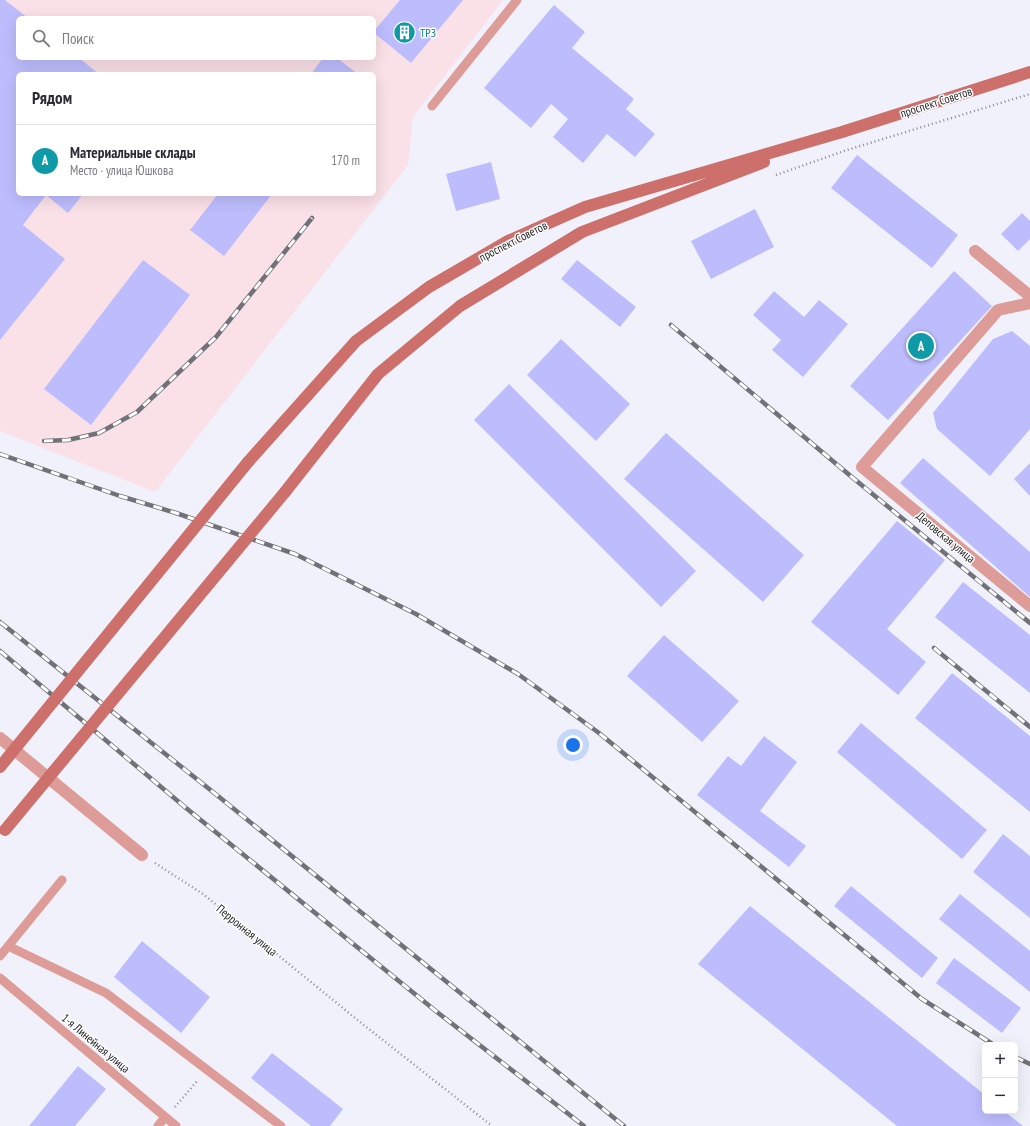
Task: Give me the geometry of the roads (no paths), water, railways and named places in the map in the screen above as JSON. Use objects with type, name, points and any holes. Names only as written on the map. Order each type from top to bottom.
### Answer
[{"type":"main road","name":"проспект Советов","points":[[0,767],[248,462],[356,341],[429,287],[508,241],[585,207],[842,132],[1030,72]]},
{"type":"main road","name":"проспект Советов","points":[[3,833],[285,492],[378,374],[460,306],[582,232],[842,132]]},
{"type":"street","points":[[975,251],[1030,296]]},
{"type":"street","name":"Деповская улица","points":[[1030,303],[998,310],[862,467],[1030,606]]},
{"type":"street","points":[[0,738],[142,855]]},
{"type":"lane","points":[[432,106],[518,0]]},
{"type":"lane","points":[[0,956],[62,880]]},
{"type":"lane","points":[[8,946],[106,993],[281,1126]]},
{"type":"lane","name":"1-я Линейная улица","points":[[0,978],[176,1126]]},
{"type":"lane","points":[[158,1126],[165,1117]]},
{"type":"railway","points":[[44,441],[68,440],[99,433],[137,412],[216,337],[312,218]]},
{"type":"railway","points":[[671,325],[853,478],[1030,623]]},
{"type":"railway","points":[[0,454],[120,496],[176,513],[295,554],[416,614],[518,674],[599,733],[922,999],[989,1042]]},
{"type":"railway","points":[[0,622],[218,796],[624,1126]]},
{"type":"railway","points":[[934,648],[1030,727]]},
{"type":"railway","points":[[0,651],[186,808],[437,1012],[584,1126]]},
{"type":"railway","points":[[1018,1058],[1030,1064]]},
{"type":"place","name":"ТРЗ","points":[[405,32]]},
{"type":"place","name":"Материальные склады","points":[[921,346]]}]
